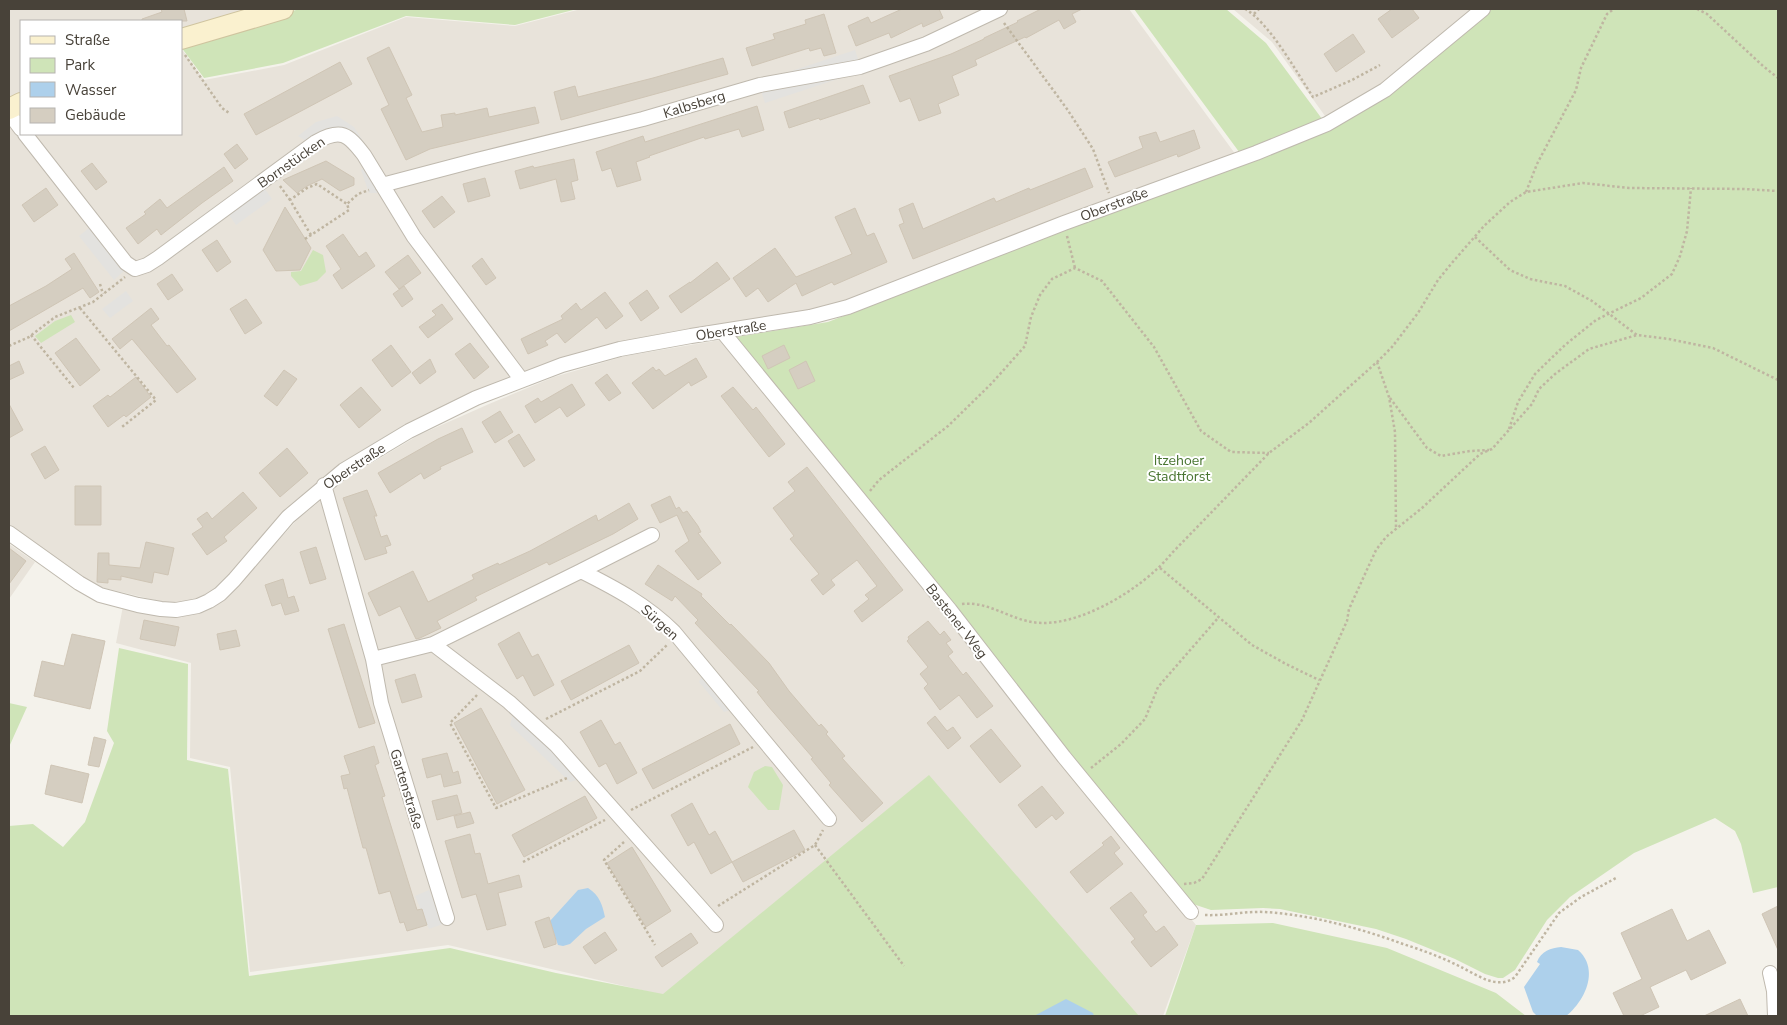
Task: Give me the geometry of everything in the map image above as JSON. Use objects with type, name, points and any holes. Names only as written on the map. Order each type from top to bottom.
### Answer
[{"type":"street","points":[[182,39],[283,9]]},
{"type":"street","name":"Oberstraße","points":[[9,534],[79,583],[100,595],[138,606],[161,609],[188,609],[209,601],[220,594],[288,517],[324,485],[357,461],[409,431],[476,398],[521,379],[611,351],[810,317],[840,310],[1114,204],[1256,153],[1327,124],[1385,90],[1483,9]]},
{"type":"street","name":"Kalbsberg","points":[[382,185],[644,119],[760,85],[860,67],[926,44],[998,10]]},
{"type":"street","points":[[20,104],[9,111],[20,128]]},
{"type":"street","name":"Bornstücken","points":[[135,269],[147,265],[210,222],[305,150],[327,136],[335,134],[346,135],[355,144],[414,237],[521,379]]},
{"type":"street","points":[[26,135],[126,263],[135,269]]},
{"type":"street","name":"Bastener Weg","points":[[722,331],[950,610],[1084,782],[1191,912]]},
{"type":"street","points":[[324,485],[372,659],[433,644],[652,535]]},
{"type":"street","name":"Sürgen","points":[[581,571],[622,591],[661,619],[677,635],[829,819]]},
{"type":"street","points":[[433,644],[536,724],[716,925]]},
{"type":"street","name":"Gartenstraße","points":[[372,659],[381,703],[447,918]]},
{"type":"street","points":[[1770,973],[1774,990],[1775,1016]]},
{"type":"path","points":[[1245,9],[1254,14],[1280,47],[1313,97],[1380,65]]},
{"type":"path","points":[[1254,14],[1259,9]]},
{"type":"path","points":[[1526,192],[1537,164],[1576,90],[1581,68],[1607,14],[1614,9]]},
{"type":"path","points":[[1697,9],[1707,14],[1778,78]]},
{"type":"path","points":[[998,10],[1067,108],[1093,149],[1114,204]]},
{"type":"path","points":[[182,51],[222,108],[229,114]]},
{"type":"path","points":[[278,183],[311,235]]},
{"type":"path","points":[[950,610],[956,605],[968,604],[993,608],[1030,622],[1066,621],[1110,604],[1160,568],[1171,554],[1269,453],[1310,422],[1377,362],[1418,313],[1438,280],[1484,226],[1526,192],[1583,183],[1629,188],[1778,191]]},
{"type":"path","points":[[290,200],[307,188],[317,184],[347,204],[349,210],[306,239]]},
{"type":"path","points":[[347,204],[358,194],[382,185]]},
{"type":"path","points":[[1509,430],[1518,402],[1535,374],[1565,345],[1596,320],[1641,298],[1672,274],[1680,256],[1687,231],[1691,188]]},
{"type":"path","points":[[1064,223],[1076,268],[1102,281],[1154,348],[1201,432],[1230,452],[1269,453]]},
{"type":"path","points":[[1475,237],[1510,270],[1530,278],[1565,286],[1592,301],[1637,335]]},
{"type":"path","points":[[861,502],[879,480],[948,426],[992,383],[1024,346],[1031,317],[1040,296],[1052,279],[1076,268]]},
{"type":"path","points":[[9,346],[31,335],[55,317],[93,302],[135,269]]},
{"type":"path","points":[[100,284],[103,294]]},
{"type":"path","points":[[80,308],[156,400],[122,427]]},
{"type":"path","points":[[31,335],[74,388]]},
{"type":"path","points":[[1169,886],[1194,883],[1202,879],[1302,720],[1347,621],[1349,609],[1376,550],[1386,536],[1422,508],[1480,454],[1492,449],[1532,404],[1539,389],[1555,374],[1590,349],[1637,335],[1669,338],[1712,348],[1778,380]]},
{"type":"path","points":[[1377,362],[1389,397],[1394,432],[1396,529]]},
{"type":"path","points":[[1389,397],[1428,448],[1441,456],[1492,449]]},
{"type":"path","points":[[1160,568],[1252,645],[1320,680]]},
{"type":"path","points":[[1084,782],[1087,771],[1121,744],[1145,719],[1158,687],[1218,618]]},
{"type":"path","points":[[536,724],[640,671],[677,635]]},
{"type":"path","points":[[486,684],[450,723],[496,808],[580,772]]},
{"type":"path","points":[[522,862],[765,741]]},
{"type":"path","points":[[706,913],[816,846],[829,819]]},
{"type":"path","points":[[635,833],[604,860],[655,945]]},
{"type":"path","points":[[816,846],[904,966]]},
{"type":"path","points":[[1191,912],[1206,916],[1265,912],[1326,922],[1376,934],[1448,960],[1483,978],[1503,983],[1510,981],[1520,971],[1550,923],[1559,914],[1581,897],[1616,878]]},
{"type":"shaded area","points":[[9,9],[259,9],[182,32],[182,20],[20,20],[20,96],[9,102]]},
{"type":"shaded area","points":[[581,9],[1129,9],[1236,155],[847,301],[815,309],[674,331],[607,345],[537,367],[455,402],[379,440],[320,485],[219,587],[193,601],[172,604],[104,588],[84,581],[9,529],[9,118],[20,112],[20,135],[182,135],[182,49],[204,80],[284,65],[406,17],[515,26]]},
{"type":"shaded area","points":[[1233,9],[1473,9],[1379,87],[1325,116],[1272,42]]},
{"type":"shaded area","points":[[855,50],[862,71],[765,103],[758,82]]},
{"type":"shaded area","points":[[337,116],[354,127],[378,164],[373,168],[349,136],[306,141],[298,136],[316,122]]},
{"type":"shaded area","points":[[367,166],[385,193],[369,193],[361,170]]},
{"type":"shaded area","points":[[265,189],[272,199],[236,225],[229,215]]},
{"type":"shaded area","points":[[89,228],[124,271],[114,280],[79,236]]},
{"type":"shaded area","points":[[126,291],[133,301],[110,318],[102,309]]},
{"type":"shaded area","points":[[726,339],[1196,925],[1163,1016],[1138,1016],[929,776],[663,995],[448,945],[250,972],[230,767],[190,758],[191,663],[116,643],[123,606],[157,614],[191,615],[227,597],[297,520],[350,476],[419,435],[489,404],[554,377],[625,356]]},
{"type":"shaded area","points":[[9,544],[35,562],[9,599]]},
{"type":"shaded area","points":[[704,671],[736,709],[724,712],[699,682]]},
{"type":"shaded area","points":[[514,709],[583,778],[570,782],[510,725]]},
{"type":"shaded area","points":[[429,890],[443,924],[429,929],[415,896]]},
{"type":"green space","points":[[299,9],[577,9],[515,25],[406,16],[283,63],[204,78],[182,47]]},
{"type":"green space","name":"Itzehoer Stadtforst","points":[[1134,9],[1226,9],[1266,43],[1328,127],[1388,94],[1491,9],[1778,9],[1778,887],[1753,893],[1741,844],[1735,831],[1715,818],[1634,853],[1570,897],[1547,920],[1515,970],[1503,978],[1485,974],[1455,959],[1376,929],[1280,909],[1211,910],[1190,903],[1004,670],[730,338],[828,322],[1245,160]]},
{"type":"green space","points":[[313,250],[323,255],[326,272],[317,281],[300,286],[291,276],[291,272],[301,271]]},
{"type":"green space","points":[[71,315],[75,322],[41,343],[35,336],[55,321]]},
{"type":"green space","points":[[119,648],[188,664],[187,760],[228,769],[249,976],[450,948],[556,973],[663,994],[929,775],[1139,1016],[9,1016],[9,826],[33,824],[63,847],[85,822],[114,743],[107,731]]},
{"type":"green space","points":[[9,703],[27,707],[9,747]]},
{"type":"green space","points":[[765,766],[772,767],[783,785],[779,810],[768,810],[748,787],[754,772]]},
{"type":"green space","points":[[1273,923],[1387,948],[1496,993],[1526,1016],[1165,1016],[1196,925]]},
{"type":"water","points":[[588,888],[600,901],[605,917],[586,929],[570,944],[558,945],[550,921],[578,890]]},
{"type":"water","points":[[1561,947],[1578,950],[1585,958],[1589,975],[1584,994],[1573,1010],[1566,1016],[1537,1016],[1533,1012],[1524,987],[1540,964],[1537,962],[1541,955],[1550,949]]},
{"type":"water","points":[[1066,999],[1093,1013],[1094,1016],[1034,1016]]},
{"type":"building","points":[[161,9],[184,9],[187,21],[142,20],[162,12]]},
{"type":"building","points":[[902,9],[939,9],[943,18],[923,27],[922,23],[891,38],[889,33],[856,46],[848,26],[868,17],[871,23]]},
{"type":"building","points":[[1041,9],[1082,9],[1072,14],[1076,22],[1064,29],[1059,20],[1026,38],[975,60],[977,65],[952,76],[959,95],[938,104],[941,113],[919,121],[910,98],[900,102],[889,76],[951,54]]},
{"type":"building","points":[[1392,9],[1412,9],[1419,18],[1392,38],[1378,19]]},
{"type":"building","points":[[824,14],[836,53],[824,56],[821,48],[810,51],[809,48],[752,66],[746,48],[775,39],[773,34],[806,24],[805,20]]},
{"type":"building","points":[[1353,34],[1365,52],[1336,72],[1324,54]]},
{"type":"building","points":[[389,47],[412,95],[406,98],[422,132],[443,127],[441,115],[455,113],[455,115],[487,108],[489,117],[535,107],[539,123],[430,149],[406,160],[381,109],[389,105],[367,58]]},
{"type":"building","points":[[723,58],[728,74],[561,120],[554,92],[575,86],[578,97]]},
{"type":"building","points":[[340,62],[352,84],[256,135],[244,114]]},
{"type":"building","points":[[863,85],[870,103],[789,128],[784,112]]},
{"type":"building","points":[[757,106],[764,130],[742,137],[739,129],[705,139],[704,137],[649,156],[636,162],[641,180],[617,187],[611,168],[602,171],[596,152],[643,136],[645,142]]},
{"type":"building","points":[[1194,130],[1200,148],[1178,157],[1177,154],[1115,177],[1108,162],[1143,148],[1139,137],[1156,132],[1160,142]]},
{"type":"building","points":[[237,144],[248,159],[235,169],[224,154]]},
{"type":"building","points":[[574,159],[578,180],[571,182],[575,199],[561,202],[556,179],[520,189],[515,171]]},
{"type":"building","points":[[326,161],[354,178],[354,185],[340,191],[322,179],[297,193],[283,180]]},
{"type":"building","points":[[92,163],[107,182],[96,190],[81,171]]},
{"type":"building","points":[[224,167],[233,181],[161,235],[157,229],[138,244],[126,228],[146,214],[144,212],[160,199],[167,208]]},
{"type":"building","points":[[1085,168],[1093,187],[913,259],[899,225],[904,223],[899,209],[913,203],[923,229],[994,198],[996,202]]},
{"type":"building","points":[[485,178],[490,196],[468,202],[463,184]]},
{"type":"building","points":[[46,188],[58,205],[34,222],[22,205]]},
{"type":"building","points":[[442,196],[455,212],[434,228],[422,211]]},
{"type":"building","points":[[285,207],[311,248],[300,270],[276,271],[263,250]]},
{"type":"building","points":[[855,208],[867,236],[874,233],[887,262],[834,285],[832,282],[802,296],[796,283],[768,302],[758,288],[746,297],[733,278],[775,248],[796,277],[852,254],[835,217]]},
{"type":"building","points":[[343,234],[359,257],[366,252],[375,266],[342,289],[333,275],[341,269],[326,246]]},
{"type":"building","points":[[217,240],[231,262],[217,272],[202,250]]},
{"type":"building","points":[[74,253],[99,292],[90,298],[83,288],[9,331],[9,306],[72,269],[65,259]]},
{"type":"building","points":[[408,255],[421,273],[399,289],[385,272]]},
{"type":"building","points":[[482,258],[496,278],[486,285],[472,266]]},
{"type":"building","points":[[717,262],[730,279],[681,313],[669,296],[690,283]]},
{"type":"building","points":[[172,274],[183,290],[168,300],[157,284]]},
{"type":"building","points":[[404,286],[413,299],[402,307],[393,294]]},
{"type":"building","points":[[647,290],[659,308],[641,321],[629,303]]},
{"type":"building","points":[[605,292],[623,316],[606,329],[597,317],[565,343],[557,333],[545,341],[548,345],[528,354],[521,339],[563,319],[561,316],[576,303],[581,310]]},
{"type":"building","points":[[246,299],[262,323],[245,334],[230,309]]},
{"type":"building","points":[[442,304],[453,319],[428,338],[419,327],[436,315],[432,311]]},
{"type":"building","points":[[151,308],[159,319],[151,325],[196,379],[177,393],[132,339],[120,349],[112,339]]},
{"type":"building","points":[[76,338],[100,370],[80,386],[55,353]]},
{"type":"building","points":[[470,343],[489,367],[474,379],[455,354]]},
{"type":"building","points":[[391,345],[411,372],[392,387],[372,360]]},
{"type":"building","points":[[784,345],[790,358],[768,369],[762,356]]},
{"type":"building","points":[[696,358],[707,377],[691,386],[689,382],[653,409],[632,383],[653,367],[656,371],[659,369],[665,376]]},
{"type":"building","points":[[430,359],[436,372],[420,384],[412,373]]},
{"type":"building","points":[[19,361],[24,373],[9,380],[9,366]]},
{"type":"building","points":[[806,361],[815,381],[798,389],[789,370]]},
{"type":"building","points":[[284,370],[297,379],[277,406],[264,396]]},
{"type":"building","points":[[607,374],[621,393],[609,401],[595,383]]},
{"type":"building","points":[[136,377],[151,397],[126,417],[124,415],[108,427],[93,406],[108,395],[110,397]]},
{"type":"building","points":[[572,384],[585,405],[567,417],[560,407],[535,423],[525,406],[538,398],[541,402]]},
{"type":"building","points":[[361,387],[381,410],[359,428],[340,405]]},
{"type":"building","points":[[733,387],[753,410],[756,407],[785,444],[769,457],[721,396]]},
{"type":"building","points":[[9,404],[23,430],[9,438]]},
{"type":"building","points":[[500,411],[513,432],[495,443],[482,422]]},
{"type":"building","points":[[462,428],[473,452],[440,467],[441,469],[424,479],[421,473],[390,493],[378,473],[438,439]]},
{"type":"building","points":[[519,434],[535,460],[524,467],[508,441]]},
{"type":"building","points":[[45,446],[59,470],[45,479],[31,454]]},
{"type":"building","points":[[287,448],[308,473],[280,497],[259,473]]},
{"type":"building","points":[[807,467],[903,590],[862,622],[854,611],[869,599],[865,595],[877,586],[857,560],[831,580],[835,585],[823,595],[811,580],[819,574],[790,539],[794,536],[773,508],[795,491],[788,482]]},
{"type":"building","points":[[75,486],[101,486],[101,525],[75,525]]},
{"type":"building","points":[[367,490],[377,516],[374,516],[381,537],[387,535],[391,545],[385,547],[387,553],[365,560],[343,498]]},
{"type":"building","points":[[243,492],[257,508],[224,537],[227,541],[207,555],[192,534],[203,527],[197,519],[207,512],[212,519]]},
{"type":"building","points":[[670,496],[676,509],[679,507],[683,513],[687,511],[701,532],[698,533],[721,563],[698,580],[675,551],[689,541],[677,515],[660,523],[651,505]]},
{"type":"building","points":[[629,503],[638,519],[613,534],[549,565],[547,562],[475,597],[477,600],[437,621],[441,628],[420,638],[416,639],[400,606],[379,616],[368,593],[413,571],[428,602],[474,579],[472,575],[530,551],[596,515],[598,521]]},
{"type":"building","points":[[146,542],[174,548],[168,575],[154,572],[152,583],[121,576],[121,580],[108,579],[108,583],[97,582],[98,553],[109,553],[109,565],[140,568]]},
{"type":"building","points":[[316,547],[326,579],[310,584],[300,552]]},
{"type":"building","points":[[9,548],[26,561],[9,584]]},
{"type":"building","points":[[658,565],[702,594],[701,596],[769,663],[789,691],[819,726],[821,724],[828,732],[826,734],[845,756],[842,758],[883,803],[862,822],[829,785],[831,783],[811,759],[813,758],[768,706],[757,692],[759,691],[695,623],[698,620],[675,596],[672,601],[645,584]]},
{"type":"building","points":[[283,579],[288,598],[294,596],[299,611],[285,615],[281,603],[272,606],[265,585]]},
{"type":"building","points":[[144,620],[179,627],[175,646],[140,639]]},
{"type":"building","points":[[928,621],[940,635],[944,631],[951,640],[946,643],[953,652],[948,656],[963,675],[966,672],[993,706],[977,718],[959,695],[940,710],[924,688],[928,684],[920,674],[928,667],[907,641],[908,637]]},
{"type":"building","points":[[344,624],[375,723],[359,728],[328,629]]},
{"type":"building","points":[[236,630],[240,646],[220,650],[217,634]]},
{"type":"building","points":[[519,632],[532,657],[538,654],[554,685],[534,696],[523,675],[517,679],[498,644]]},
{"type":"building","points":[[72,634],[105,641],[90,709],[34,696],[42,661],[64,666]]},
{"type":"building","points":[[629,645],[639,663],[571,700],[561,681]]},
{"type":"building","points":[[415,674],[422,697],[402,703],[395,680]]},
{"type":"building","points":[[481,708],[525,790],[497,804],[454,723]]},
{"type":"building","points":[[935,716],[947,731],[953,727],[961,738],[948,749],[927,723]]},
{"type":"building","points":[[601,720],[615,745],[620,742],[637,773],[617,784],[606,763],[599,767],[580,732]]},
{"type":"building","points":[[730,724],[740,744],[653,789],[642,769]]},
{"type":"building","points":[[991,729],[1021,766],[1000,783],[970,746]]},
{"type":"building","points":[[94,737],[106,740],[99,767],[88,765]]},
{"type":"building","points":[[374,746],[379,763],[375,765],[385,796],[382,797],[417,910],[422,909],[427,925],[407,931],[404,922],[400,923],[390,891],[379,894],[366,848],[363,848],[347,788],[344,789],[341,776],[350,774],[344,756]]},
{"type":"building","points":[[447,753],[453,773],[458,771],[461,783],[444,787],[441,774],[427,778],[422,759]]},
{"type":"building","points":[[51,765],[89,774],[82,803],[45,794]]},
{"type":"building","points":[[1042,786],[1064,813],[1056,820],[1052,815],[1036,828],[1018,805]]},
{"type":"building","points":[[457,795],[462,813],[437,820],[432,801]]},
{"type":"building","points":[[585,796],[597,818],[524,857],[512,835]]},
{"type":"building","points":[[692,803],[709,835],[715,831],[732,862],[711,874],[694,842],[688,846],[671,815]]},
{"type":"building","points":[[470,812],[474,823],[457,828],[454,816]]},
{"type":"building","points":[[794,830],[805,850],[743,882],[732,862]]},
{"type":"building","points":[[470,834],[475,854],[480,853],[488,884],[519,875],[522,887],[498,893],[506,925],[487,930],[476,894],[462,898],[445,841]]},
{"type":"building","points":[[1111,836],[1120,848],[1114,853],[1123,864],[1087,893],[1070,872],[1104,845],[1102,843]]},
{"type":"building","points":[[632,847],[671,911],[646,927],[607,863]]},
{"type":"building","points":[[1131,892],[1147,912],[1143,915],[1156,932],[1164,926],[1178,945],[1151,967],[1131,942],[1135,939],[1110,908]]},
{"type":"building","points":[[1778,906],[1778,950],[1762,914]]},
{"type":"building","points":[[1672,909],[1687,941],[1709,930],[1726,963],[1691,980],[1686,970],[1650,987],[1659,1007],[1640,1016],[1624,1016],[1613,993],[1642,979],[1621,933]]},
{"type":"building","points":[[549,917],[556,944],[544,948],[535,922]]},
{"type":"building","points":[[605,932],[617,950],[595,964],[583,947]]},
{"type":"building","points":[[691,933],[698,943],[662,967],[655,957]]},
{"type":"building","points":[[1740,999],[1748,1016],[1704,1016]]}]
